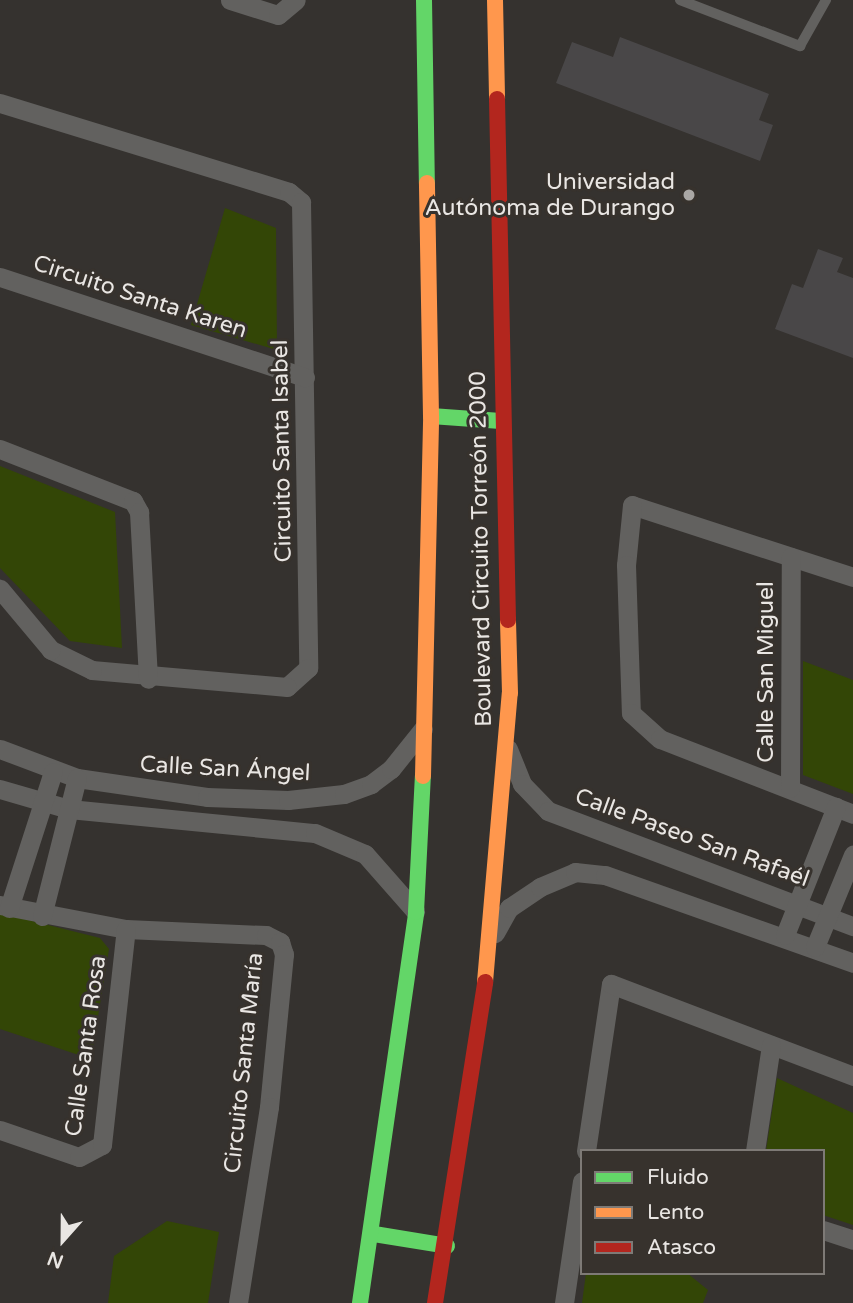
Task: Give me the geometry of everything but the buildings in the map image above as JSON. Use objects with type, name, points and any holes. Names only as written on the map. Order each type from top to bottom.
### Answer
[{"type":"main road","name":"Boulevard Circuito Torreón 2000","points":[[360,1303],[374,1234],[416,912],[425,725],[431,416],[424,0]]},
{"type":"main road","name":"Boulevard Circuito Torreón 2000","points":[[435,1303],[447,1246],[491,940],[506,744],[495,0]]},
{"type":"main road","points":[[431,416],[501,421]]},
{"type":"main road","points":[[374,1234],[447,1246]]},
{"type":"street","points":[[230,0],[278,15],[296,0]]},
{"type":"street","name":"Circuito Santa Isabel","points":[[0,103],[289,192],[301,201],[305,377],[304,675],[287,687],[148,679],[70,662],[51,650],[0,589]]},
{"type":"street","name":"Circuito Santa Karen","points":[[0,277],[305,377]]},
{"type":"street","points":[[0,449],[132,501],[139,512],[148,679]]},
{"type":"street","points":[[785,935],[798,902],[844,810],[660,739],[631,713],[626,565],[632,505],[853,578]]},
{"type":"street","name":"Calle San Miguel","points":[[790,788],[791,557]]},
{"type":"street","name":"Calle San Ángel","points":[[0,749],[53,772],[76,778],[207,797],[319,799],[371,784],[411,748],[425,725]]},
{"type":"street","name":"Calle Paseo San Rafaél","points":[[506,744],[522,784],[548,811],[798,902],[853,926]]},
{"type":"street","name":"Circuito Santa María","points":[[53,772],[4,907],[42,916],[126,929],[266,935],[284,949],[268,1107],[238,1303]]},
{"type":"street","points":[[42,916],[76,778]]},
{"type":"street","points":[[0,789],[43,804],[69,809],[315,833],[365,854],[416,912]]},
{"type":"street","points":[[815,947],[853,855]]},
{"type":"street","points":[[491,940],[509,908],[575,872],[605,874],[785,935],[853,963]]},
{"type":"street","name":"Calle Santa Rosa","points":[[0,1130],[79,1157],[102,1145],[126,929]]},
{"type":"street","points":[[586,1149],[611,984],[853,1076]]},
{"type":"street","points":[[755,1149],[771,1045]]},
{"type":"street","points":[[564,1303],[580,1195]]},
{"type":"street","points":[[825,1231],[853,1240]]},
{"type":"lane","points":[[680,0],[800,46],[826,0]]},
{"type":"green space","points":[[225,208],[276,228],[277,350],[191,325]]},
{"type":"green space","points":[[0,466],[115,512],[122,648],[70,641],[0,568]]},
{"type":"green space","points":[[803,661],[853,680],[853,794],[803,775]]},
{"type":"green space","points":[[0,913],[100,938],[109,949],[91,1059],[0,1029]]},
{"type":"green space","points":[[777,1078],[853,1113],[853,1225],[825,1216],[825,1149],[766,1149]]},
{"type":"green space","points":[[167,1221],[219,1232],[208,1303],[108,1303],[114,1256]]},
{"type":"green space","points":[[586,1275],[689,1275],[708,1290],[703,1303],[582,1303]]},
{"type":"traffic: fast","points":[[424,0],[427,183]]},
{"type":"traffic: fast","points":[[431,416],[501,421]]},
{"type":"traffic: fast","points":[[360,1303],[416,912],[423,776]]},
{"type":"traffic: fast","points":[[374,1234],[447,1246]]},
{"type":"traffic: slow","points":[[495,0],[497,99]]},
{"type":"traffic: slow","points":[[423,776],[431,416],[427,183]]},
{"type":"traffic: slow","points":[[485,982],[510,693],[508,620]]},
{"type":"traffic: jam","points":[[497,99],[508,620]]},
{"type":"traffic: jam","points":[[435,1303],[485,982]]},
{"type":"place","name":"Universidad Autónoma de Durango","points":[[689,195]]}]
